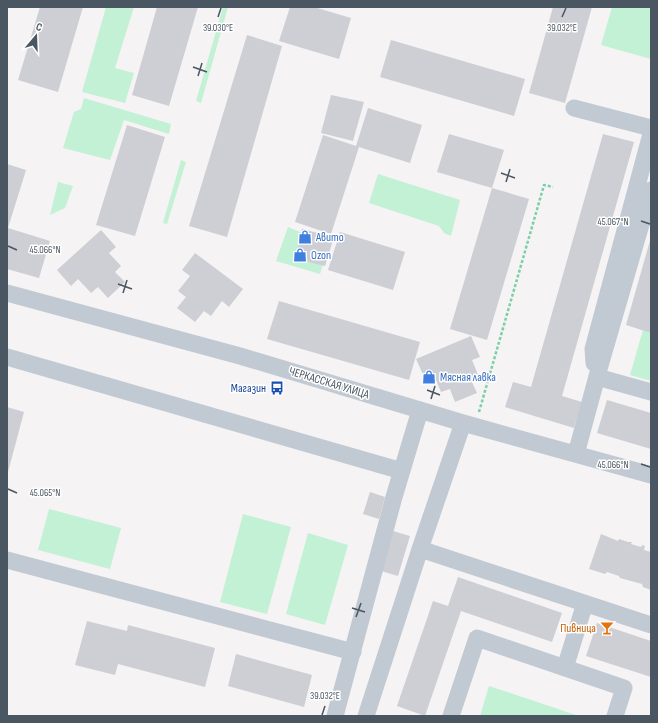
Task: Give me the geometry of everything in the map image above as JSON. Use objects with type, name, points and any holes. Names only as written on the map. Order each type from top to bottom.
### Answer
[{"type":"street","points":[[574,108],[651,128]]},
{"type":"street","points":[[576,454],[598,373],[594,363],[593,349],[629,241],[647,170],[651,134]]},
{"type":"street","points":[[629,241],[651,190]]},
{"type":"street","name":"ЧЕРКАССКАЯ УЛИЦА","points":[[7,293],[471,419],[576,454],[651,474]]},
{"type":"street","points":[[7,358],[402,471]]},
{"type":"street","points":[[598,373],[651,392]]},
{"type":"street","points":[[336,716],[418,416]]},
{"type":"street","points":[[366,716],[420,549],[471,419]]},
{"type":"street","points":[[420,549],[651,625]]},
{"type":"street","points":[[7,560],[353,652]]},
{"type":"street","points":[[565,668],[584,603]]},
{"type":"street","points":[[451,716],[476,638],[624,688],[615,716]]},
{"type":"path","points":[[471,419],[544,185],[553,187]]},
{"type":"green space","points":[[106,7],[134,7],[115,68],[134,73],[125,103],[82,92]]},
{"type":"green space","points":[[223,7],[228,7],[201,103],[196,101]]},
{"type":"green space","points":[[612,7],[651,7],[651,59],[601,45]]},
{"type":"green space","points":[[84,98],[171,124],[169,134],[124,120],[110,160],[63,148],[74,112],[81,109]]},
{"type":"green space","points":[[181,160],[186,162],[167,224],[163,223]]},
{"type":"green space","points":[[378,174],[460,200],[451,236],[444,233],[439,226],[369,203]]},
{"type":"green space","points":[[58,182],[73,186],[65,208],[50,215]]},
{"type":"green space","points":[[288,227],[329,244],[320,274],[276,261]]},
{"type":"green space","points":[[643,330],[651,333],[651,381],[630,375]]},
{"type":"green space","points":[[49,509],[121,528],[110,569],[38,550]]},
{"type":"green space","points":[[243,514],[291,527],[267,614],[220,602]]},
{"type":"green space","points":[[308,533],[348,545],[325,625],[286,614]]},
{"type":"green space","points":[[489,686],[579,716],[480,716]]},
{"type":"building","points":[[40,7],[83,7],[58,92],[18,80]]},
{"type":"building","points":[[157,7],[198,7],[169,106],[132,95]]},
{"type":"building","points":[[290,7],[314,7],[351,18],[339,59],[279,41]]},
{"type":"building","points":[[553,7],[592,7],[565,103],[529,93]]},
{"type":"building","points":[[247,35],[282,46],[227,237],[189,226]]},
{"type":"building","points":[[391,40],[525,79],[514,116],[380,77]]},
{"type":"building","points":[[331,95],[364,102],[353,141],[321,133]]},
{"type":"building","points":[[368,108],[422,125],[410,163],[359,147],[331,234],[295,222],[323,135],[356,146]]},
{"type":"building","points":[[127,125],[165,137],[135,236],[96,225]]},
{"type":"building","points":[[449,134],[504,150],[492,188],[437,172]]},
{"type":"building","points":[[603,134],[634,142],[562,396],[582,402],[574,428],[505,407],[513,382],[531,387]]},
{"type":"building","points":[[7,164],[26,170],[8,228],[50,241],[39,278],[7,269]]},
{"type":"building","points":[[492,188],[529,199],[487,340],[450,329]]},
{"type":"building","points":[[302,229],[334,237],[325,266],[296,259]]},
{"type":"building","points":[[101,230],[116,247],[109,253],[121,266],[115,272],[125,282],[108,298],[98,287],[91,293],[78,279],[71,286],[57,270]]},
{"type":"building","points":[[340,232],[405,252],[393,290],[328,270]]},
{"type":"building","points":[[651,237],[651,333],[626,325]]},
{"type":"building","points":[[195,253],[243,289],[229,307],[222,301],[211,316],[204,311],[195,322],[177,308],[186,297],[178,291],[190,276],[182,270]]},
{"type":"building","points":[[279,301],[420,342],[409,380],[267,339]]},
{"type":"building","points":[[471,336],[480,357],[472,360],[479,377],[471,380],[477,393],[455,402],[450,389],[441,392],[434,375],[425,379],[416,359]]},
{"type":"building","points":[[607,400],[651,413],[651,449],[597,433]]},
{"type":"building","points":[[7,407],[24,412],[7,476]]},
{"type":"building","points":[[370,492],[385,497],[379,519],[363,514]]},
{"type":"building","points":[[393,531],[410,536],[398,576],[381,571]]},
{"type":"building","points":[[601,534],[618,541],[619,539],[632,542],[631,544],[641,547],[642,545],[645,546],[644,550],[651,552],[651,590],[643,587],[642,584],[620,578],[619,576],[607,572],[605,574],[589,569]]},
{"type":"building","points":[[458,577],[562,613],[552,642],[461,611],[425,716],[397,706],[433,601],[448,606]]},
{"type":"building","points":[[87,621],[127,631],[128,625],[215,648],[205,687],[118,664],[115,675],[75,665]]},
{"type":"building","points":[[597,623],[651,641],[651,677],[586,656]]},
{"type":"building","points":[[236,654],[312,675],[304,707],[228,686]]},
{"type":"place","name":"Авито","points":[[305,237]]},
{"type":"place","name":"Ozon","points":[[300,255]]},
{"type":"place","name":"Мясная лавка","points":[[429,377]]},
{"type":"place","name":"Магазин","points":[[277,388]]},
{"type":"place","name":"Пивница","points":[[607,628]]}]
